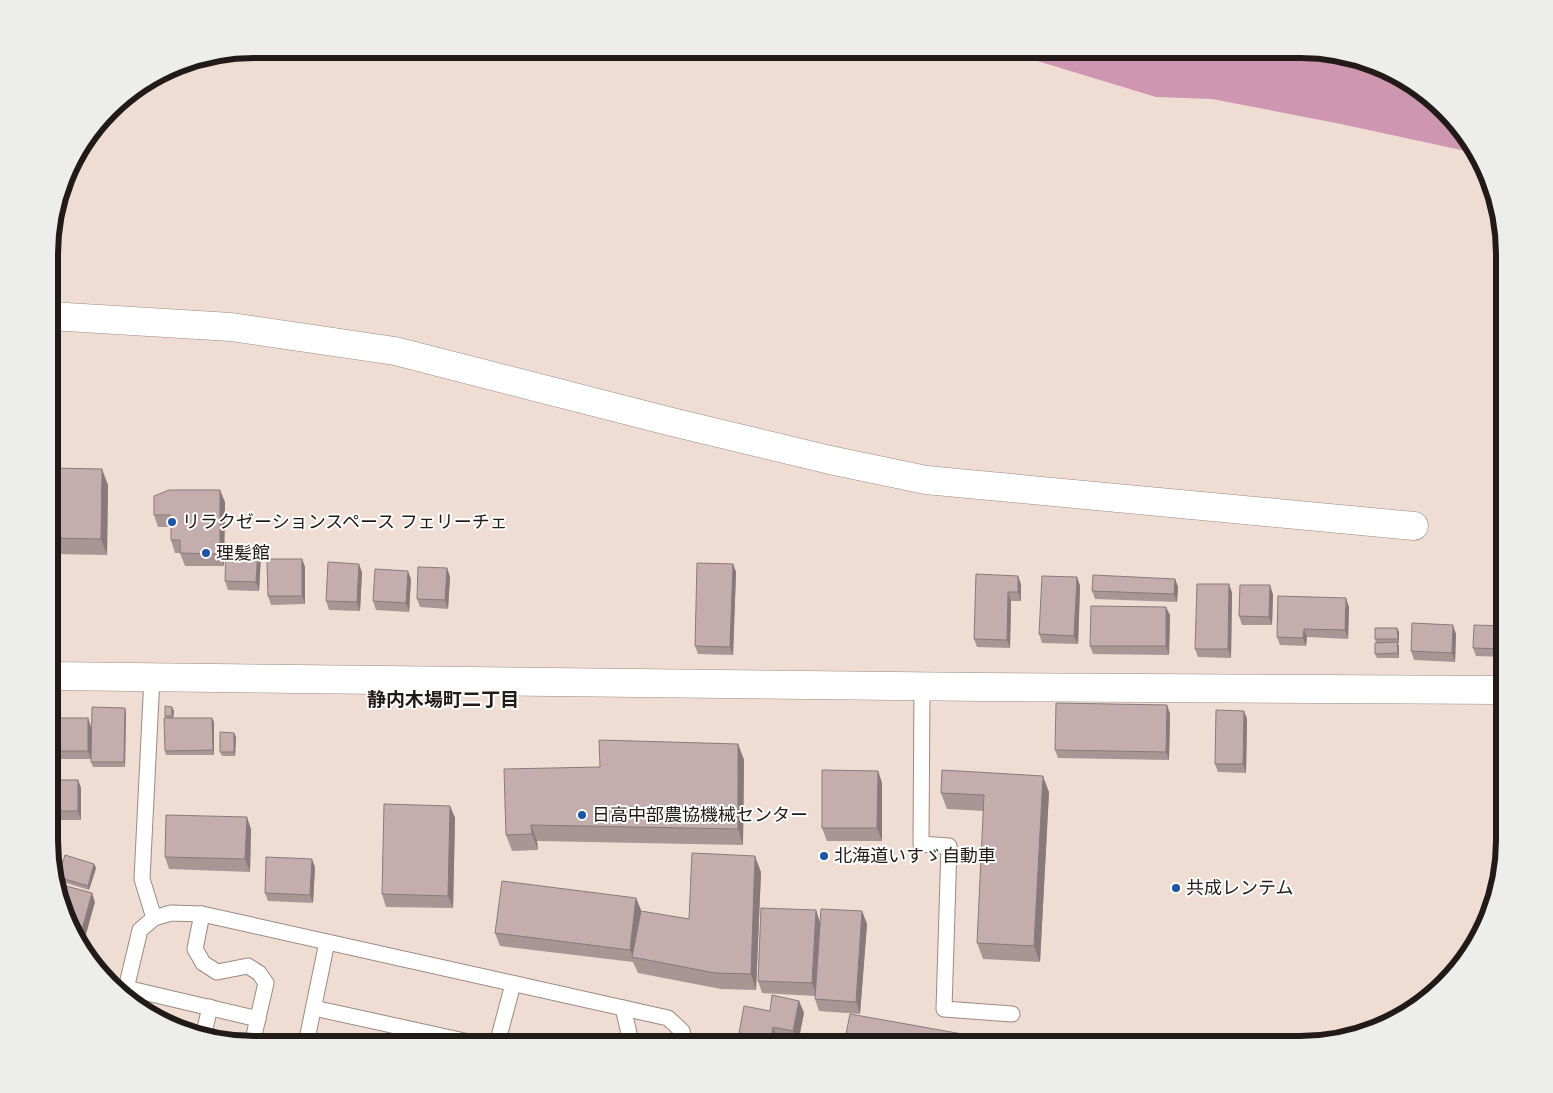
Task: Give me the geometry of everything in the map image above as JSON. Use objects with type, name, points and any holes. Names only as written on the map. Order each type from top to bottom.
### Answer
[{"type":"street","points":[[58,316],[231,327],[395,351],[687,426],[830,460],[926,480],[1414,526]]},
{"type":"street","points":[[58,676],[922,686],[1496,690]]},
{"type":"lane","points":[[152,677],[142,879],[154,918]]},
{"type":"lane","points":[[922,686],[921,844],[949,846],[944,1009],[1012,1014]]},
{"type":"lane","points":[[126,988],[140,930],[154,918],[171,913],[202,914],[668,1018],[682,1031],[683,1036]]},
{"type":"lane","points":[[202,914],[195,949],[203,963],[217,972],[248,966],[259,973],[266,983],[254,1036]]},
{"type":"lane","points":[[308,1036],[327,942]]},
{"type":"lane","points":[[499,1036],[513,984]]},
{"type":"lane","points":[[132,993],[210,1007],[258,1018]]},
{"type":"lane","points":[[205,1030],[210,1007]]},
{"type":"lane","points":[[314,1008],[442,1036]]},
{"type":"lane","points":[[623,1008],[629,1036]]},
{"type":"shaded area","points":[[1028,58],[1313,58],[1338,61],[1375,72],[1409,90],[1447,124],[1467,151],[1212,99],[1156,97]]},
{"type":"building","points":[[58,468],[102,469],[101,539],[58,538]]},
{"type":"building","points":[[169,490],[220,490],[220,554],[180,553],[180,540],[171,540],[171,515],[154,515],[154,496]]},
{"type":"building","points":[[226,546],[258,547],[256,582],[225,581]]},
{"type":"building","points":[[267,559],[302,559],[302,596],[268,596]]},
{"type":"building","points":[[328,562],[359,564],[357,602],[326,601]]},
{"type":"building","points":[[697,563],[733,564],[730,647],[695,646]]},
{"type":"building","points":[[418,567],[447,568],[445,600],[417,599]]},
{"type":"building","points":[[375,569],[408,571],[406,603],[373,601]]},
{"type":"building","points":[[976,574],[1018,576],[1018,592],[1008,592],[1007,640],[974,639]]},
{"type":"building","points":[[1093,575],[1175,579],[1174,594],[1092,591]]},
{"type":"building","points":[[1042,576],[1077,577],[1074,636],[1039,634]]},
{"type":"building","points":[[1197,584],[1229,584],[1228,649],[1195,649]]},
{"type":"building","points":[[1240,585],[1270,585],[1269,617],[1239,616]]},
{"type":"building","points":[[1278,596],[1346,598],[1345,630],[1304,629],[1303,638],[1277,637]]},
{"type":"building","points":[[1091,606],[1166,607],[1166,646],[1090,646]]},
{"type":"building","points":[[1412,623],[1453,625],[1452,653],[1411,651]]},
{"type":"building","points":[[1474,625],[1496,626],[1496,649],[1473,648]]},
{"type":"building","points":[[1375,628],[1397,628],[1398,639],[1375,639]]},
{"type":"building","points":[[1397,642],[1398,653],[1375,654],[1375,643]]},
{"type":"building","points":[[1056,703],[1167,705],[1166,752],[1055,750]]},
{"type":"building","points":[[165,706],[172,707],[172,716],[165,716]]},
{"type":"building","points":[[92,707],[125,708],[124,762],[91,762]]},
{"type":"building","points":[[1216,710],[1244,711],[1243,764],[1215,764]]},
{"type":"building","points":[[58,718],[88,718],[88,751],[58,751]]},
{"type":"building","points":[[164,718],[212,718],[213,750],[165,751]]},
{"type":"building","points":[[220,732],[234,733],[234,752],[220,752]]},
{"type":"building","points":[[599,740],[738,744],[738,829],[531,825],[532,834],[506,835],[504,769],[600,767]]},
{"type":"building","points":[[822,770],[878,771],[877,828],[822,828]]},
{"type":"building","points":[[942,770],[1043,776],[1034,946],[977,943],[984,795],[941,793]]},
{"type":"building","points":[[58,780],[78,780],[78,811],[58,811]]},
{"type":"building","points":[[384,804],[450,806],[448,896],[382,894]]},
{"type":"building","points":[[166,815],[247,817],[245,859],[165,857]]},
{"type":"building","points":[[692,853],[755,856],[751,974],[715,973],[632,957],[641,911],[689,919]]},
{"type":"building","points":[[65,855],[94,864],[88,886],[61,878],[60,871]]},
{"type":"building","points":[[266,857],[312,859],[310,895],[265,893]]},
{"type":"building","points":[[502,881],[636,898],[630,950],[495,933]]},
{"type":"building","points":[[63,885],[92,893],[81,932],[72,915]]},
{"type":"building","points":[[761,908],[816,910],[812,983],[758,981]]},
{"type":"building","points":[[821,909],[862,911],[856,1002],[815,999]]},
{"type":"building","points":[[772,995],[799,1001],[793,1031],[773,1027],[771,1036],[738,1036],[744,1006],[770,1011]]},
{"type":"building","points":[[850,1014],[968,1035],[968,1036],[846,1036]]},
{"type":"place","name":"リラクゼーションスペース フェリーチェ","points":[[172,522]]},
{"type":"place","name":"理髪館","points":[[206,553]]},
{"type":"place","name":"日高中部農協機械センター","points":[[582,815]]},
{"type":"place","name":"北海道いすゞ自動車","points":[[824,856]]},
{"type":"place","name":"共成レンテム","points":[[1176,888]]},
{"type":"district","name":"静内木場町二丁目","points":[[443,699]]}]
